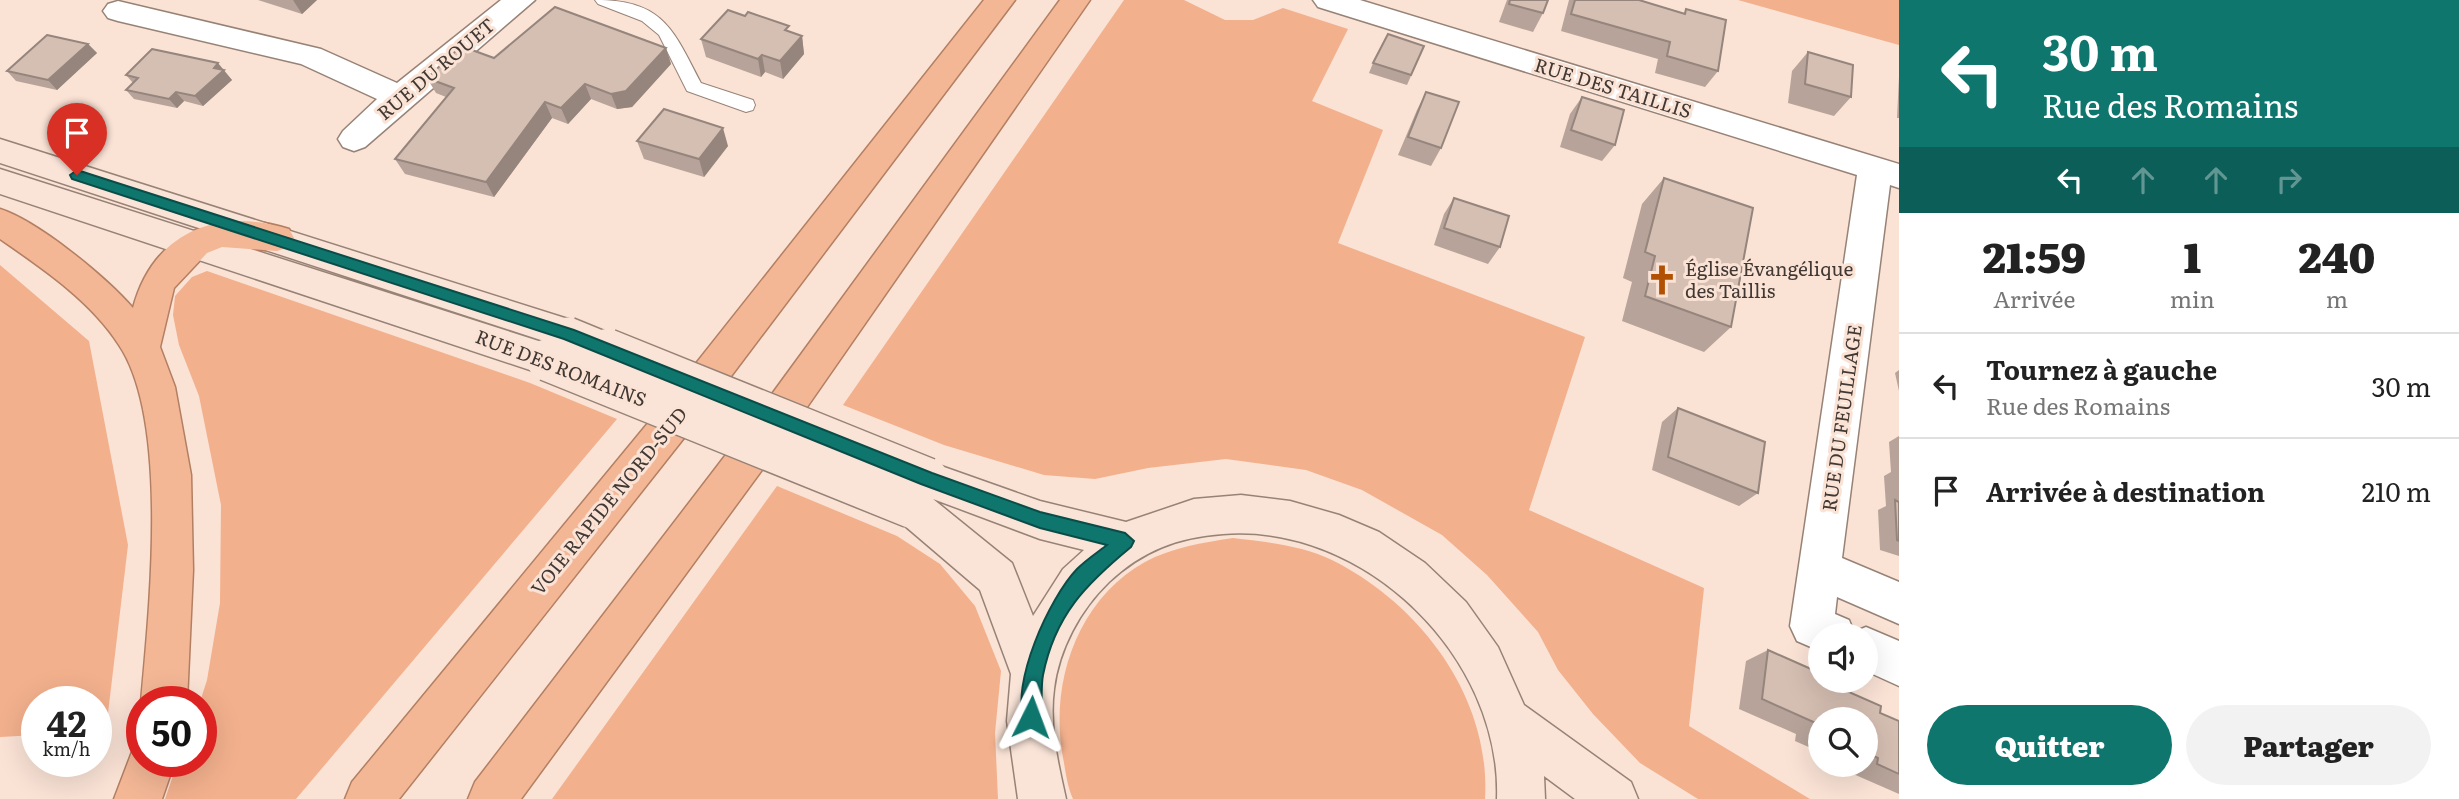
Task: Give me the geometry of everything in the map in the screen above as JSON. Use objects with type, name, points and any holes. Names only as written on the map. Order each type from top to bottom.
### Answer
[{"type":"highway","name":"VOIE RAPIDE NORD-SUD","points":[[369,799],[681,412],[1000,0]]},
{"type":"highway","points":[[492,799],[775,421],[1075,0]]},
{"type":"highway","points":[[0,222],[60,261],[116,317],[141,347],[157,391],[170,475],[172,594],[165,686]]},
{"type":"highway","points":[[141,347],[158,282],[195,244],[219,234],[277,238]]},
{"type":"highway","points":[[138,799],[146,777]]},
{"type":"main road","name":"RUE DES ROMAINS","points":[[0,151],[277,238],[558,347],[919,493],[1125,541]]},
{"type":"main road","name":"RUE DES ROMAINS","points":[[0,181],[195,244],[558,347]]},
{"type":"main road","name":"RUE DES ROMAINS","points":[[919,493],[997,577],[1034,675]]},
{"type":"main road","points":[[1042,799],[1030,737],[1034,675],[1052,621],[1083,575],[1125,541],[1174,520],[1228,511],[1285,517],[1341,534],[1395,566],[1444,608],[1482,661],[1510,722],[1522,788],[1521,799]]},
{"type":"main road","points":[[1510,722],[1614,799]]},
{"type":"street","name":"RUE DU ROUET","points":[[355,139],[400,97],[520,0]]},
{"type":"street","name":"RUE DES TAILLIS","points":[[1328,0],[1887,172]]},
{"type":"street","points":[[118,10],[310,56],[400,97]]},
{"type":"street","name":"RUE DU FEUILLAGE","points":[[1823,623],[1822,570],[1887,172]]},
{"type":"street","points":[[1822,570],[1899,603]]},
{"type":"street","points":[[1878,654],[1899,664]]},
{"type":"lane","points":[[604,0],[648,17],[666,32],[694,87],[746,105]]},
{"type":"shaded area","points":[[1124,0],[1184,0],[1225,20],[1253,20],[1283,8],[1348,29],[1312,101],[1383,130],[1338,243],[1585,337],[1529,510],[1704,588],[1689,726],[1810,799],[1698,799],[1640,763],[1593,714],[1558,670],[1538,632],[1487,575],[1442,535],[1362,490],[1306,470],[1226,459],[1148,468],[1095,479],[1044,475],[944,445],[843,405]]},
{"type":"shaded area","points":[[1738,0],[1899,0],[1899,45]]},
{"type":"shaded area","points":[[0,265],[89,341],[128,545],[111,686],[21,686],[21,736],[0,737]]},
{"type":"shaded area","points":[[207,271],[530,383],[617,419],[296,799],[165,799],[173,777],[217,777],[217,686],[205,686],[220,603],[221,505],[199,396],[179,345],[173,315],[175,296],[192,277]]},
{"type":"shaded area","points":[[777,486],[897,536],[940,564],[975,606],[1001,671],[995,733],[998,799],[552,799]]},
{"type":"shaded area","points":[[1233,538],[1296,548],[1332,560],[1364,579],[1394,602],[1421,628],[1444,658],[1462,690],[1476,725],[1484,761],[1485,799],[1073,799],[1066,777],[1060,734],[1060,705],[1072,649],[1084,623],[1101,599],[1121,579],[1145,562],[1177,549]]},
{"type":"building","points":[[1510,0],[1548,0],[1543,13],[1509,4]]},
{"type":"building","points":[[1575,0],[1639,0],[1685,14],[1686,9],[1726,20],[1718,71],[1667,56],[1670,42],[1571,14]]},
{"type":"building","points":[[555,7],[666,48],[626,91],[611,94],[585,84],[561,108],[545,102],[486,182],[395,159],[454,88],[427,78],[461,46],[494,58]]},
{"type":"building","points":[[728,10],[745,16],[748,12],[789,26],[785,30],[802,36],[780,61],[762,55],[758,59],[701,39]]},
{"type":"building","points":[[1388,34],[1424,46],[1411,75],[1373,63]]},
{"type":"building","points":[[47,35],[88,44],[48,80],[7,71]]},
{"type":"building","points":[[152,49],[218,63],[214,68],[224,70],[195,96],[176,92],[169,99],[126,90],[138,78],[126,75]]},
{"type":"building","points":[[1808,52],[1853,65],[1851,97],[1805,84]]},
{"type":"building","points":[[1426,92],[1459,102],[1441,148],[1408,137]]},
{"type":"building","points":[[1582,97],[1624,110],[1615,145],[1571,130]]},
{"type":"building","points":[[664,109],[723,128],[699,159],[637,141]]},
{"type":"building","points":[[1664,178],[1753,208],[1731,327],[1645,296],[1655,256],[1645,252]]},
{"type":"building","points":[[1454,198],[1509,216],[1500,247],[1444,228]]},
{"type":"building","points":[[1678,408],[1765,442],[1758,493],[1668,457]]},
{"type":"building","points":[[1895,500],[1899,502],[1899,541],[1897,540]]},
{"type":"building","points":[[1768,650],[1808,668],[1808,693],[1851,693],[1881,706],[1880,713],[1899,721],[1899,774],[1878,764],[1878,707],[1808,707],[1808,720],[1762,699]]},
{"type":"place","name":"Église Évangélique des Taillis","points":[[1662,280]]},
{"type":"route","points":[[77,175],[568,334],[927,478],[1040,520],[1125,541],[1083,575],[1052,621],[1034,675],[1031,717]]}]
